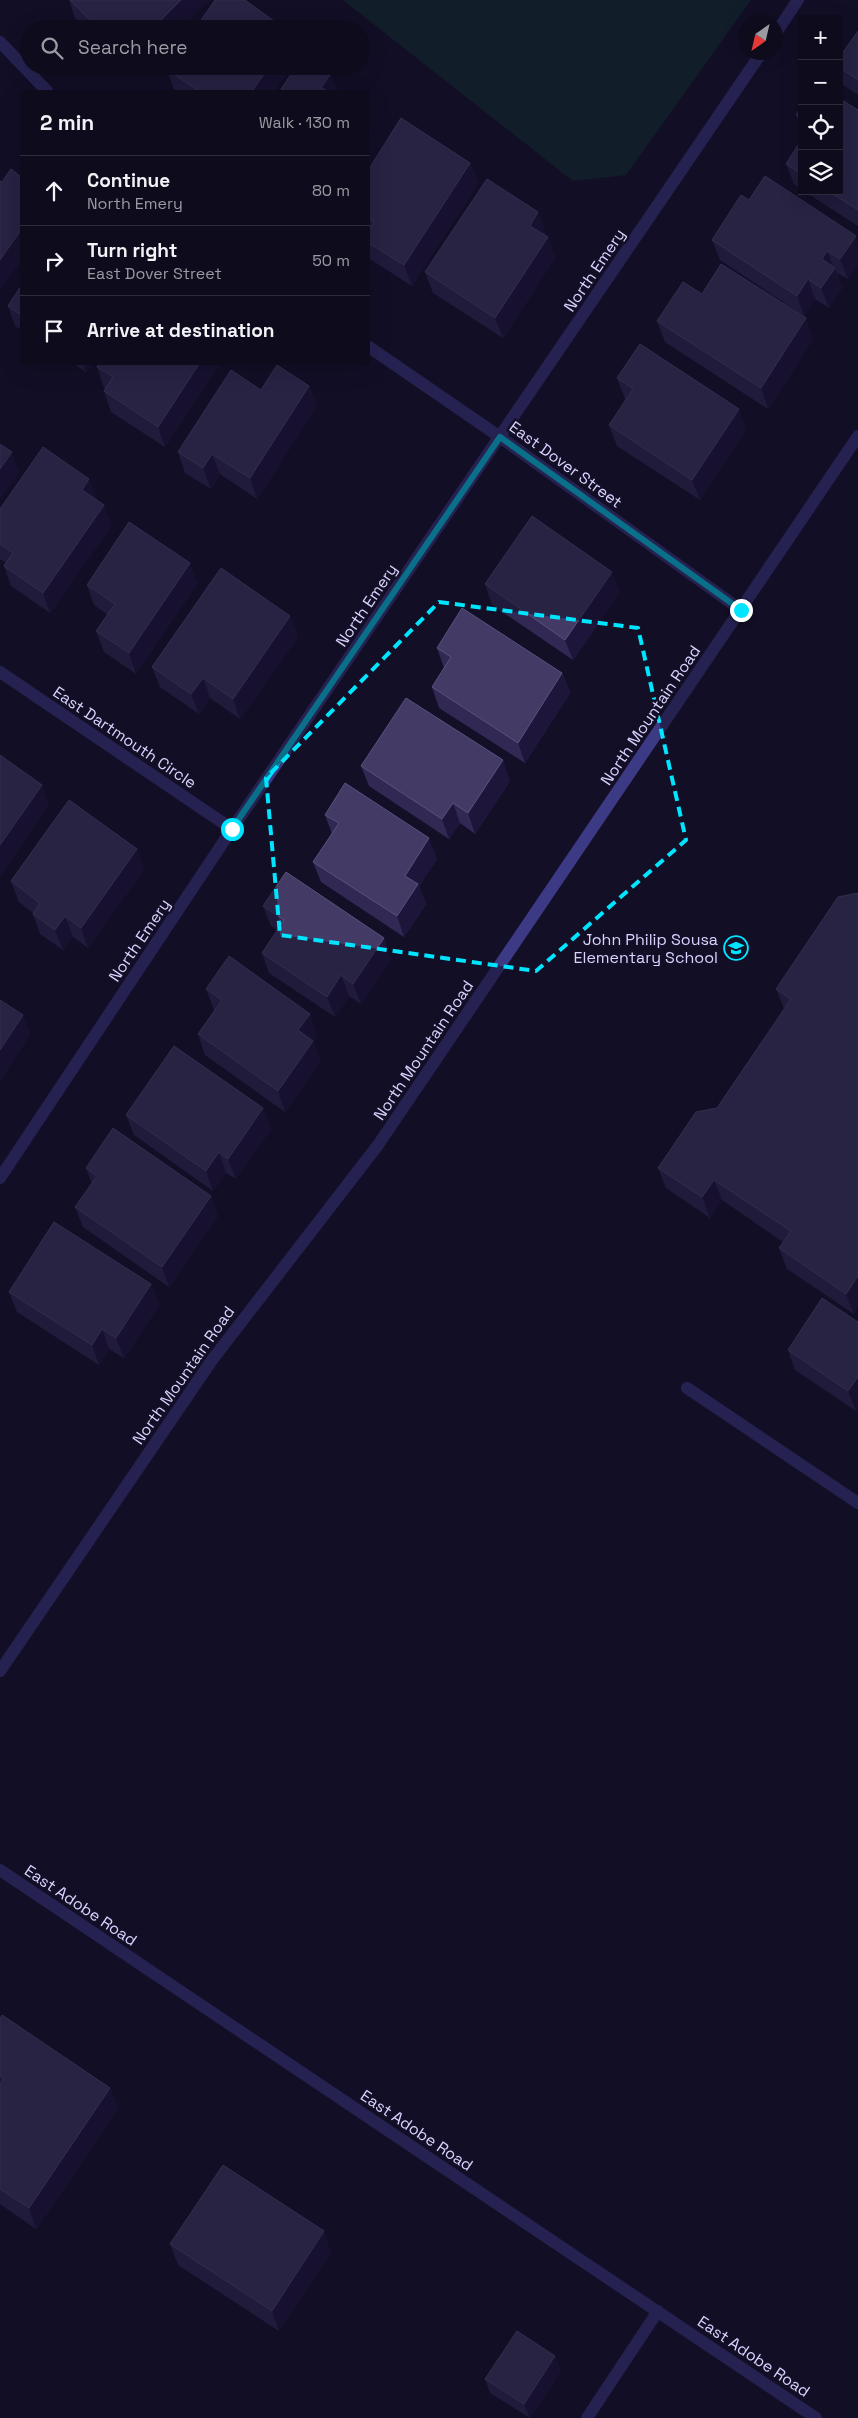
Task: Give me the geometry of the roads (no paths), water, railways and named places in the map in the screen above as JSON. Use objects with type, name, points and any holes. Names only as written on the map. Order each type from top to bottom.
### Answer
[{"type":"street","points":[[783,22],[798,0]]},
{"type":"street","points":[[0,42],[20,63]]},
{"type":"street","name":"North Emery","points":[[0,1178],[232,829],[757,60]]},
{"type":"street","points":[[32,75],[46,90]]},
{"type":"street","name":"East Dover Street","points":[[370,348],[500,437],[741,610]]},
{"type":"street","name":"North Mountain Road","points":[[0,1671],[212,1360],[378,1145],[858,436]]},
{"type":"street","name":"East Dartmouth Circle","points":[[0,672],[232,829]]},
{"type":"street","points":[[687,1388],[858,1503]]},
{"type":"street","name":"East Adobe Road","points":[[0,1870],[816,2418]]},
{"type":"street","points":[[587,2418],[658,2311]]},
{"type":"place","name":"John Philip Sousa Elementary School","points":[[736,948]]}]
